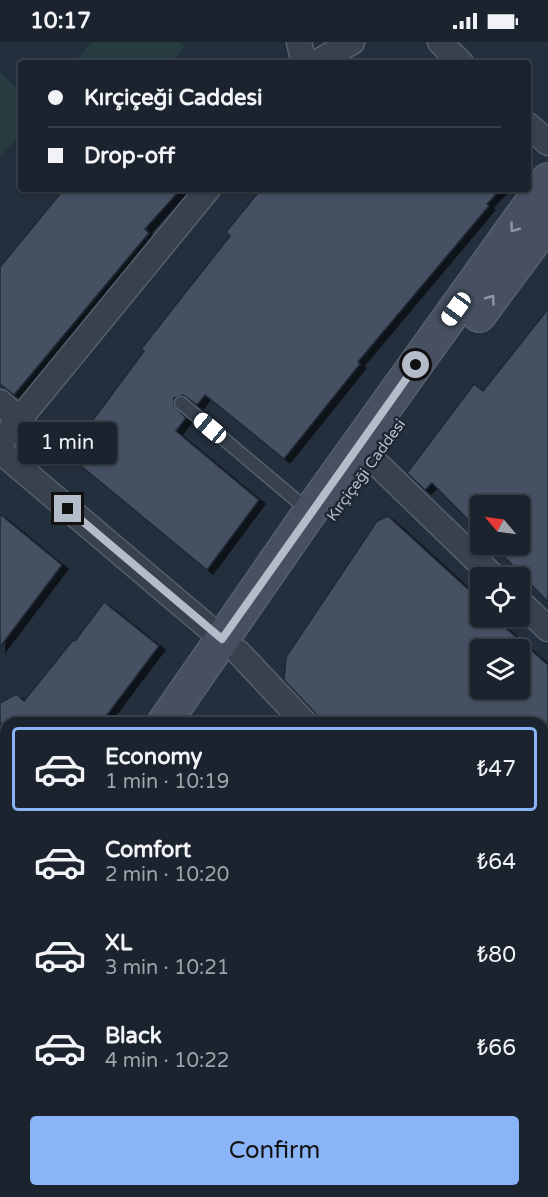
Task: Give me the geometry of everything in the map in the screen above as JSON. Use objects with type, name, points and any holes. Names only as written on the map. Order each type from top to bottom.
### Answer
[{"type":"main road","name":"Kırçiçeği Caddesi","points":[[193,717],[230,646],[310,512],[548,180]]},
{"type":"main road","name":"Kırçiçeği Caddesi","points":[[169,717],[230,646],[548,222]]},
{"type":"street","points":[[299,42],[303,60]]},
{"type":"street","points":[[321,60],[352,42]]},
{"type":"street","points":[[441,42],[458,60]]},
{"type":"street","points":[[531,128],[548,143]]},
{"type":"street","points":[[0,444],[206,192]]},
{"type":"street","points":[[0,402],[20,420]]},
{"type":"street","points":[[0,451],[230,646],[299,717]]},
{"type":"street","points":[[372,459],[484,567]]},
{"type":"street","points":[[530,612],[548,629]]},
{"type":"lane","points":[[181,403],[310,512]]},
{"type":"green space","points":[[92,42],[179,42],[185,47],[174,60],[76,60]]},
{"type":"green space","points":[[0,72],[18,89],[18,137],[0,158]]},
{"type":"building","points":[[62,192],[178,192],[145,229],[149,233],[14,395],[0,384],[0,267]]},
{"type":"building","points":[[259,192],[498,192],[487,204],[489,206],[358,362],[360,364],[284,459],[205,395],[197,405],[183,395],[174,398],[174,406],[186,418],[176,431],[259,500],[207,570],[64,452],[88,422],[90,424],[144,351],[141,349],[230,236],[226,232]]},
{"type":"building","points":[[548,309],[548,602],[530,583],[530,567],[514,567],[503,555],[530,555],[530,495],[470,495],[470,522],[432,483],[425,490],[407,473],[474,384],[483,391]]},
{"type":"building","points":[[0,514],[62,565],[0,647]]},
{"type":"building","points":[[388,516],[470,591],[470,627],[505,627],[518,639],[470,639],[470,699],[530,699],[530,649],[548,665],[548,717],[317,717],[284,680],[286,657],[377,521]]},
{"type":"building","points":[[104,602],[159,646],[106,717],[0,717],[0,703],[16,694],[24,701],[73,640],[75,641]]},
{"type":"route","points":[[68,509],[222,639],[416,365]]}]
